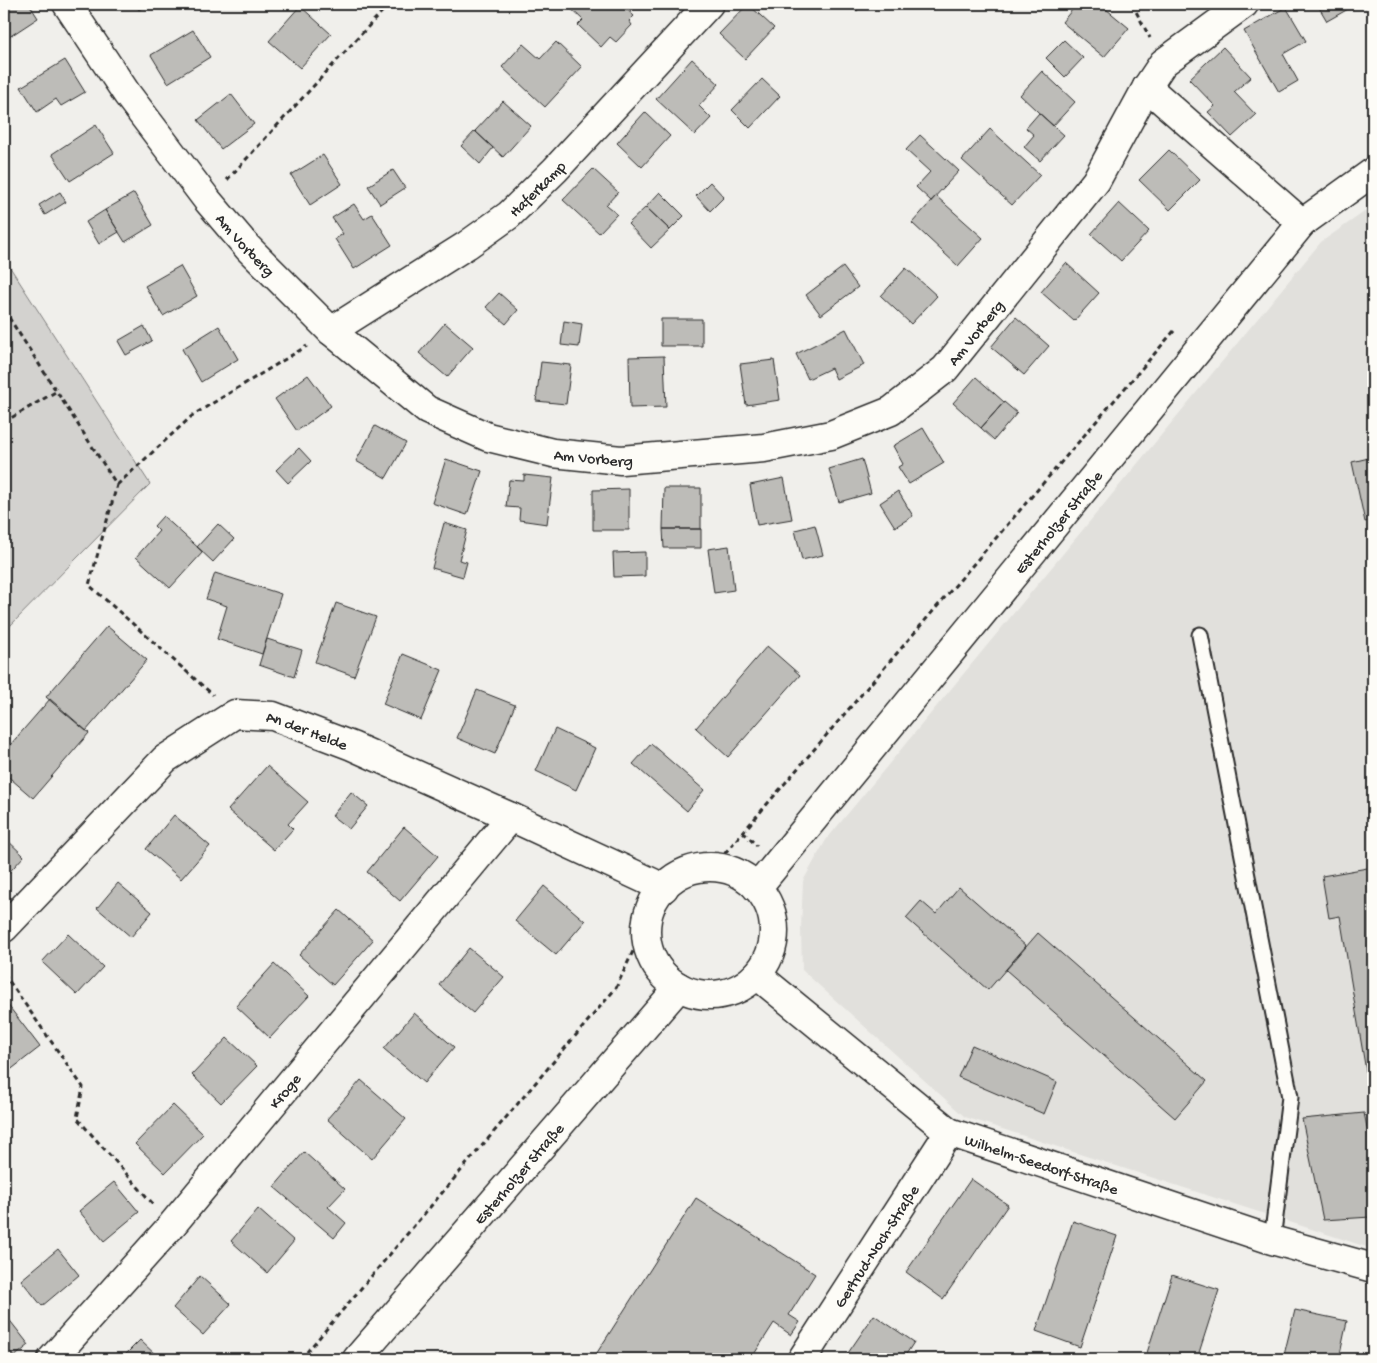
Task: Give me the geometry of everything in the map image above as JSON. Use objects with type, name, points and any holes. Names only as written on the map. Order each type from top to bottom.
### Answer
[{"type":"street","name":"Am Vorberg","points":[[67,4],[127,94],[208,201],[248,248],[332,331],[427,410],[488,437],[552,454],[621,460],[764,448],[831,435],[892,410],[945,369],[1096,181],[1147,87],[1163,63],[1244,4]]},
{"type":"street","name":"Haferkamp","points":[[332,331],[509,216],[555,170],[709,4]]},
{"type":"street","points":[[1147,87],[1302,223]]},
{"type":"street","name":"Esterholzer Straße","points":[[758,888],[1302,223],[1373,172]]},
{"type":"street","points":[[4,928],[165,759],[234,714]]},
{"type":"street","name":"An der Helde","points":[[234,714],[273,716],[352,746],[664,888]]},
{"type":"street","name":"Kroge","points":[[52,1359],[172,1225],[511,817]]},
{"type":"street","points":[[713,867],[737,873],[758,888],[768,904],[774,922],[774,941],[768,959],[757,975],[741,988],[720,995],[699,994],[679,987],[664,975],[653,959],[647,940],[647,921],[653,903],[674,878],[699,868],[713,867]]},
{"type":"street","name":"Wilhelm-Seedorf-Straße","points":[[757,975],[949,1132],[1272,1240],[1373,1268]]},
{"type":"street","name":"Esterholzer Straße","points":[[357,1359],[679,987]]},
{"type":"street","name":"Gertrud-Noch-Straße","points":[[802,1359],[949,1132]]},
{"type":"lane","points":[[1200,635],[1290,1097],[1272,1240]]},
{"type":"path","points":[[208,201],[389,4]]},
{"type":"path","points":[[1132,4],[1163,63]]},
{"type":"path","points":[[4,310],[117,485]]},
{"type":"path","points":[[713,867],[1175,330]]},
{"type":"path","points":[[234,714],[89,585],[117,485],[193,415],[332,331]]},
{"type":"path","points":[[4,422],[56,392]]},
{"type":"path","points":[[301,1359],[616,988],[647,921]]},
{"type":"path","points":[[4,974],[83,1087],[77,1118],[172,1225]]},
{"type":"shaded area","points":[[1373,206],[1373,1249],[965,1117],[802,970],[801,929],[803,881],[826,840],[1321,242]]},
{"type":"shaded area","points":[[4,258],[150,484],[4,632]]},
{"type":"building","points":[[29,4],[38,18],[6,39],[4,34],[4,5]]},
{"type":"building","points":[[133,4],[147,4],[139,10]]},
{"type":"building","points":[[566,4],[621,4],[634,16],[629,21],[632,25],[616,42],[610,37],[601,47],[578,25],[583,20]]},
{"type":"building","points":[[748,4],[774,28],[745,59],[719,34]]},
{"type":"building","points":[[849,4],[863,4],[857,11]]},
{"type":"building","points":[[1077,4],[1100,4],[1129,28],[1104,57],[1062,22]]},
{"type":"building","points":[[1317,4],[1357,4],[1327,21]]},
{"type":"building","points":[[300,6],[331,34],[300,68],[269,41]]},
{"type":"building","points":[[1286,7],[1306,41],[1283,54],[1298,81],[1279,92],[1244,31]]},
{"type":"building","points":[[193,30],[210,57],[168,83],[151,55]]},
{"type":"building","points":[[1064,40],[1083,58],[1065,77],[1046,58]]},
{"type":"building","points":[[556,42],[582,67],[545,107],[502,67],[523,44],[540,59]]},
{"type":"building","points":[[1223,47],[1251,77],[1234,92],[1256,115],[1232,137],[1208,112],[1215,106],[1189,79]]},
{"type":"building","points":[[692,59],[719,84],[699,106],[711,118],[695,135],[656,99]]},
{"type":"building","points":[[65,60],[85,92],[61,106],[56,99],[37,112],[21,87]]},
{"type":"building","points":[[1042,71],[1075,102],[1053,126],[1020,95]]},
{"type":"building","points":[[762,79],[780,96],[750,128],[732,110]]},
{"type":"building","points":[[231,94],[254,124],[221,149],[198,120]]},
{"type":"building","points":[[503,101],[531,126],[503,157],[475,131]]},
{"type":"building","points":[[645,112],[670,136],[642,167],[617,143]]},
{"type":"building","points":[[1039,113],[1064,135],[1040,161],[1024,147],[1034,135],[1026,128]]},
{"type":"building","points":[[96,125],[114,153],[70,181],[52,154]]},
{"type":"building","points":[[990,129],[1040,175],[1012,205],[962,160]]},
{"type":"building","points":[[475,131],[493,148],[480,164],[461,146]]},
{"type":"building","points":[[920,135],[959,171],[931,201],[916,187],[930,172],[906,150]]},
{"type":"building","points":[[1169,150],[1200,180],[1170,210],[1139,180]]},
{"type":"building","points":[[323,155],[342,184],[310,205],[291,175]]},
{"type":"building","points":[[593,169],[618,192],[606,205],[617,214],[599,233],[563,200]]},
{"type":"building","points":[[393,170],[405,188],[380,204],[368,186]]},
{"type":"building","points":[[710,182],[724,197],[710,211],[696,196]]},
{"type":"building","points":[[60,192],[66,202],[45,215],[39,205]]},
{"type":"building","points":[[660,192],[684,216],[670,230],[646,207]]},
{"type":"building","points":[[134,193],[153,225],[125,242],[105,210]]},
{"type":"building","points":[[936,196],[983,238],[958,266],[912,223]]},
{"type":"building","points":[[1119,203],[1149,231],[1121,261],[1091,234]]},
{"type":"building","points":[[354,204],[364,219],[372,214],[392,245],[354,269],[335,239],[343,234],[332,218]]},
{"type":"building","points":[[646,207],[670,230],[651,248],[628,224]]},
{"type":"building","points":[[105,210],[119,232],[99,244],[86,222]]},
{"type":"building","points":[[1066,263],[1099,293],[1074,321],[1041,292]]},
{"type":"building","points":[[180,266],[197,296],[163,316],[145,286]]},
{"type":"building","points":[[843,267],[858,287],[821,315],[806,295]]},
{"type":"building","points":[[906,268],[937,296],[911,324],[881,296]]},
{"type":"building","points":[[499,293],[518,310],[506,324],[486,307]]},
{"type":"building","points":[[1016,317],[1049,346],[1024,375],[991,347]]},
{"type":"building","points":[[661,319],[702,319],[702,346],[661,346]]},
{"type":"building","points":[[564,321],[582,324],[579,347],[561,345]]},
{"type":"building","points":[[445,323],[473,347],[447,377],[419,353]]},
{"type":"building","points":[[144,326],[152,341],[126,355],[118,341]]},
{"type":"building","points":[[219,326],[238,359],[201,382],[182,349]]},
{"type":"building","points":[[846,329],[864,365],[836,379],[831,368],[808,379],[796,354]]},
{"type":"building","points":[[664,356],[666,407],[630,408],[629,357]]},
{"type":"building","points":[[774,360],[780,400],[746,405],[740,364]]},
{"type":"building","points":[[541,362],[571,365],[566,404],[536,401]]},
{"type":"building","points":[[308,375],[331,406],[297,431],[275,399]]},
{"type":"building","points":[[976,377],[1004,402],[981,428],[953,403]]},
{"type":"building","points":[[1004,402],[1017,413],[994,440],[981,428]]},
{"type":"building","points":[[375,426],[406,443],[386,478],[356,461]]},
{"type":"building","points":[[923,428],[944,463],[909,484],[898,467],[903,464],[893,446]]},
{"type":"building","points":[[299,448],[311,461],[288,483],[276,470]]},
{"type":"building","points":[[1373,457],[1373,520],[1365,522],[1352,462]]},
{"type":"building","points":[[446,459],[482,471],[467,515],[432,503]]},
{"type":"building","points":[[862,459],[871,493],[839,502],[829,469]]},
{"type":"building","points":[[524,475],[553,478],[547,524],[519,520],[520,508],[506,507],[509,480],[524,481]]},
{"type":"building","points":[[784,478],[792,519],[757,525],[750,485]]},
{"type":"building","points":[[664,488],[701,488],[701,529],[663,529]]},
{"type":"building","points":[[629,489],[629,530],[593,530],[593,490]]},
{"type":"building","points":[[898,491],[913,516],[895,527],[880,503]]},
{"type":"building","points":[[163,516],[203,552],[170,588],[136,557],[159,531],[154,526]]},
{"type":"building","points":[[444,523],[467,530],[459,560],[467,562],[463,577],[432,568]]},
{"type":"building","points":[[218,524],[234,539],[213,562],[197,547]]},
{"type":"building","points":[[815,525],[823,555],[802,560],[795,530]]},
{"type":"building","points":[[663,529],[701,529],[701,548],[664,548]]},
{"type":"building","points":[[729,546],[734,590],[714,593],[708,549]]},
{"type":"building","points":[[645,552],[645,576],[614,577],[613,553]]},
{"type":"building","points":[[215,573],[281,594],[262,654],[217,639],[227,606],[206,599]]},
{"type":"building","points":[[336,603],[376,617],[354,676],[315,662]]},
{"type":"building","points":[[107,626],[147,660],[86,731],[46,697]]},
{"type":"building","points":[[267,639],[302,650],[294,677],[259,665]]},
{"type":"building","points":[[767,646],[800,675],[728,757],[696,728]]},
{"type":"building","points":[[403,654],[442,670],[421,720],[383,704]]},
{"type":"building","points":[[477,690],[515,705],[495,754],[457,738]]},
{"type":"building","points":[[50,699],[89,733],[33,798],[4,773],[4,752]]},
{"type":"building","points":[[555,729],[595,748],[576,790],[536,771]]},
{"type":"building","points":[[651,744],[704,790],[687,811],[633,764]]},
{"type":"building","points":[[267,766],[308,802],[288,824],[293,829],[274,850],[228,810]]},
{"type":"building","points":[[351,792],[368,806],[349,829],[332,816]]},
{"type":"building","points":[[174,815],[210,846],[181,879],[146,849]]},
{"type":"building","points":[[404,827],[438,856],[400,901],[367,872]]},
{"type":"building","points":[[4,829],[8,833],[4,837]]},
{"type":"building","points":[[4,837],[24,856],[4,878]]},
{"type":"building","points":[[1373,867],[1372,1107],[1340,916],[1329,918],[1322,876]]},
{"type":"building","points":[[118,883],[152,912],[131,937],[97,908]]},
{"type":"building","points":[[544,886],[585,921],[556,955],[515,921]]},
{"type":"building","points":[[959,887],[1026,946],[988,990],[906,918],[921,901],[936,914]]},
{"type":"building","points":[[339,910],[373,940],[333,985],[299,955]]},
{"type":"building","points":[[1038,933],[1207,1081],[1175,1118],[1006,970]]},
{"type":"building","points":[[68,934],[103,967],[77,995],[42,962]]},
{"type":"building","points":[[469,948],[504,977],[473,1013],[439,985]]},
{"type":"building","points":[[274,964],[309,996],[270,1038],[236,1006]]},
{"type":"building","points":[[4,1000],[40,1047],[4,1075]]},
{"type":"building","points":[[414,1013],[454,1047],[424,1083],[384,1049]]},
{"type":"building","points":[[227,1038],[257,1066],[221,1103],[192,1075]]},
{"type":"building","points":[[972,1045],[1057,1082],[1044,1114],[958,1077]]},
{"type":"building","points":[[361,1080],[406,1119],[372,1159],[327,1119]]},
{"type":"building","points":[[173,1105],[203,1134],[165,1173],[135,1144]]},
{"type":"building","points":[[1364,1113],[1373,1155],[1373,1221],[1371,1217],[1323,1220],[1302,1119]]},
{"type":"building","points":[[304,1152],[345,1189],[328,1207],[346,1223],[334,1238],[274,1187]]},
{"type":"building","points":[[971,1179],[1008,1205],[943,1299],[906,1272]]},
{"type":"building","points":[[114,1182],[139,1212],[104,1241],[79,1211]]},
{"type":"building","points":[[696,1198],[815,1274],[789,1315],[800,1322],[791,1335],[774,1323],[751,1359],[593,1359]]},
{"type":"building","points":[[258,1209],[294,1241],[267,1273],[231,1241]]},
{"type":"building","points":[[1073,1221],[1117,1236],[1080,1347],[1036,1331]]},
{"type":"building","points":[[58,1249],[79,1275],[42,1306],[21,1280]]},
{"type":"building","points":[[1172,1275],[1219,1290],[1197,1359],[1145,1359]]},
{"type":"building","points":[[200,1276],[231,1304],[203,1335],[173,1308]]},
{"type":"building","points":[[1295,1310],[1347,1321],[1339,1359],[1283,1359]]},
{"type":"building","points":[[4,1313],[29,1345],[14,1357],[8,1350],[4,1353]]},
{"type":"building","points":[[874,1315],[914,1342],[903,1359],[844,1359]]},
{"type":"building","points":[[140,1340],[160,1359],[121,1359]]}]
